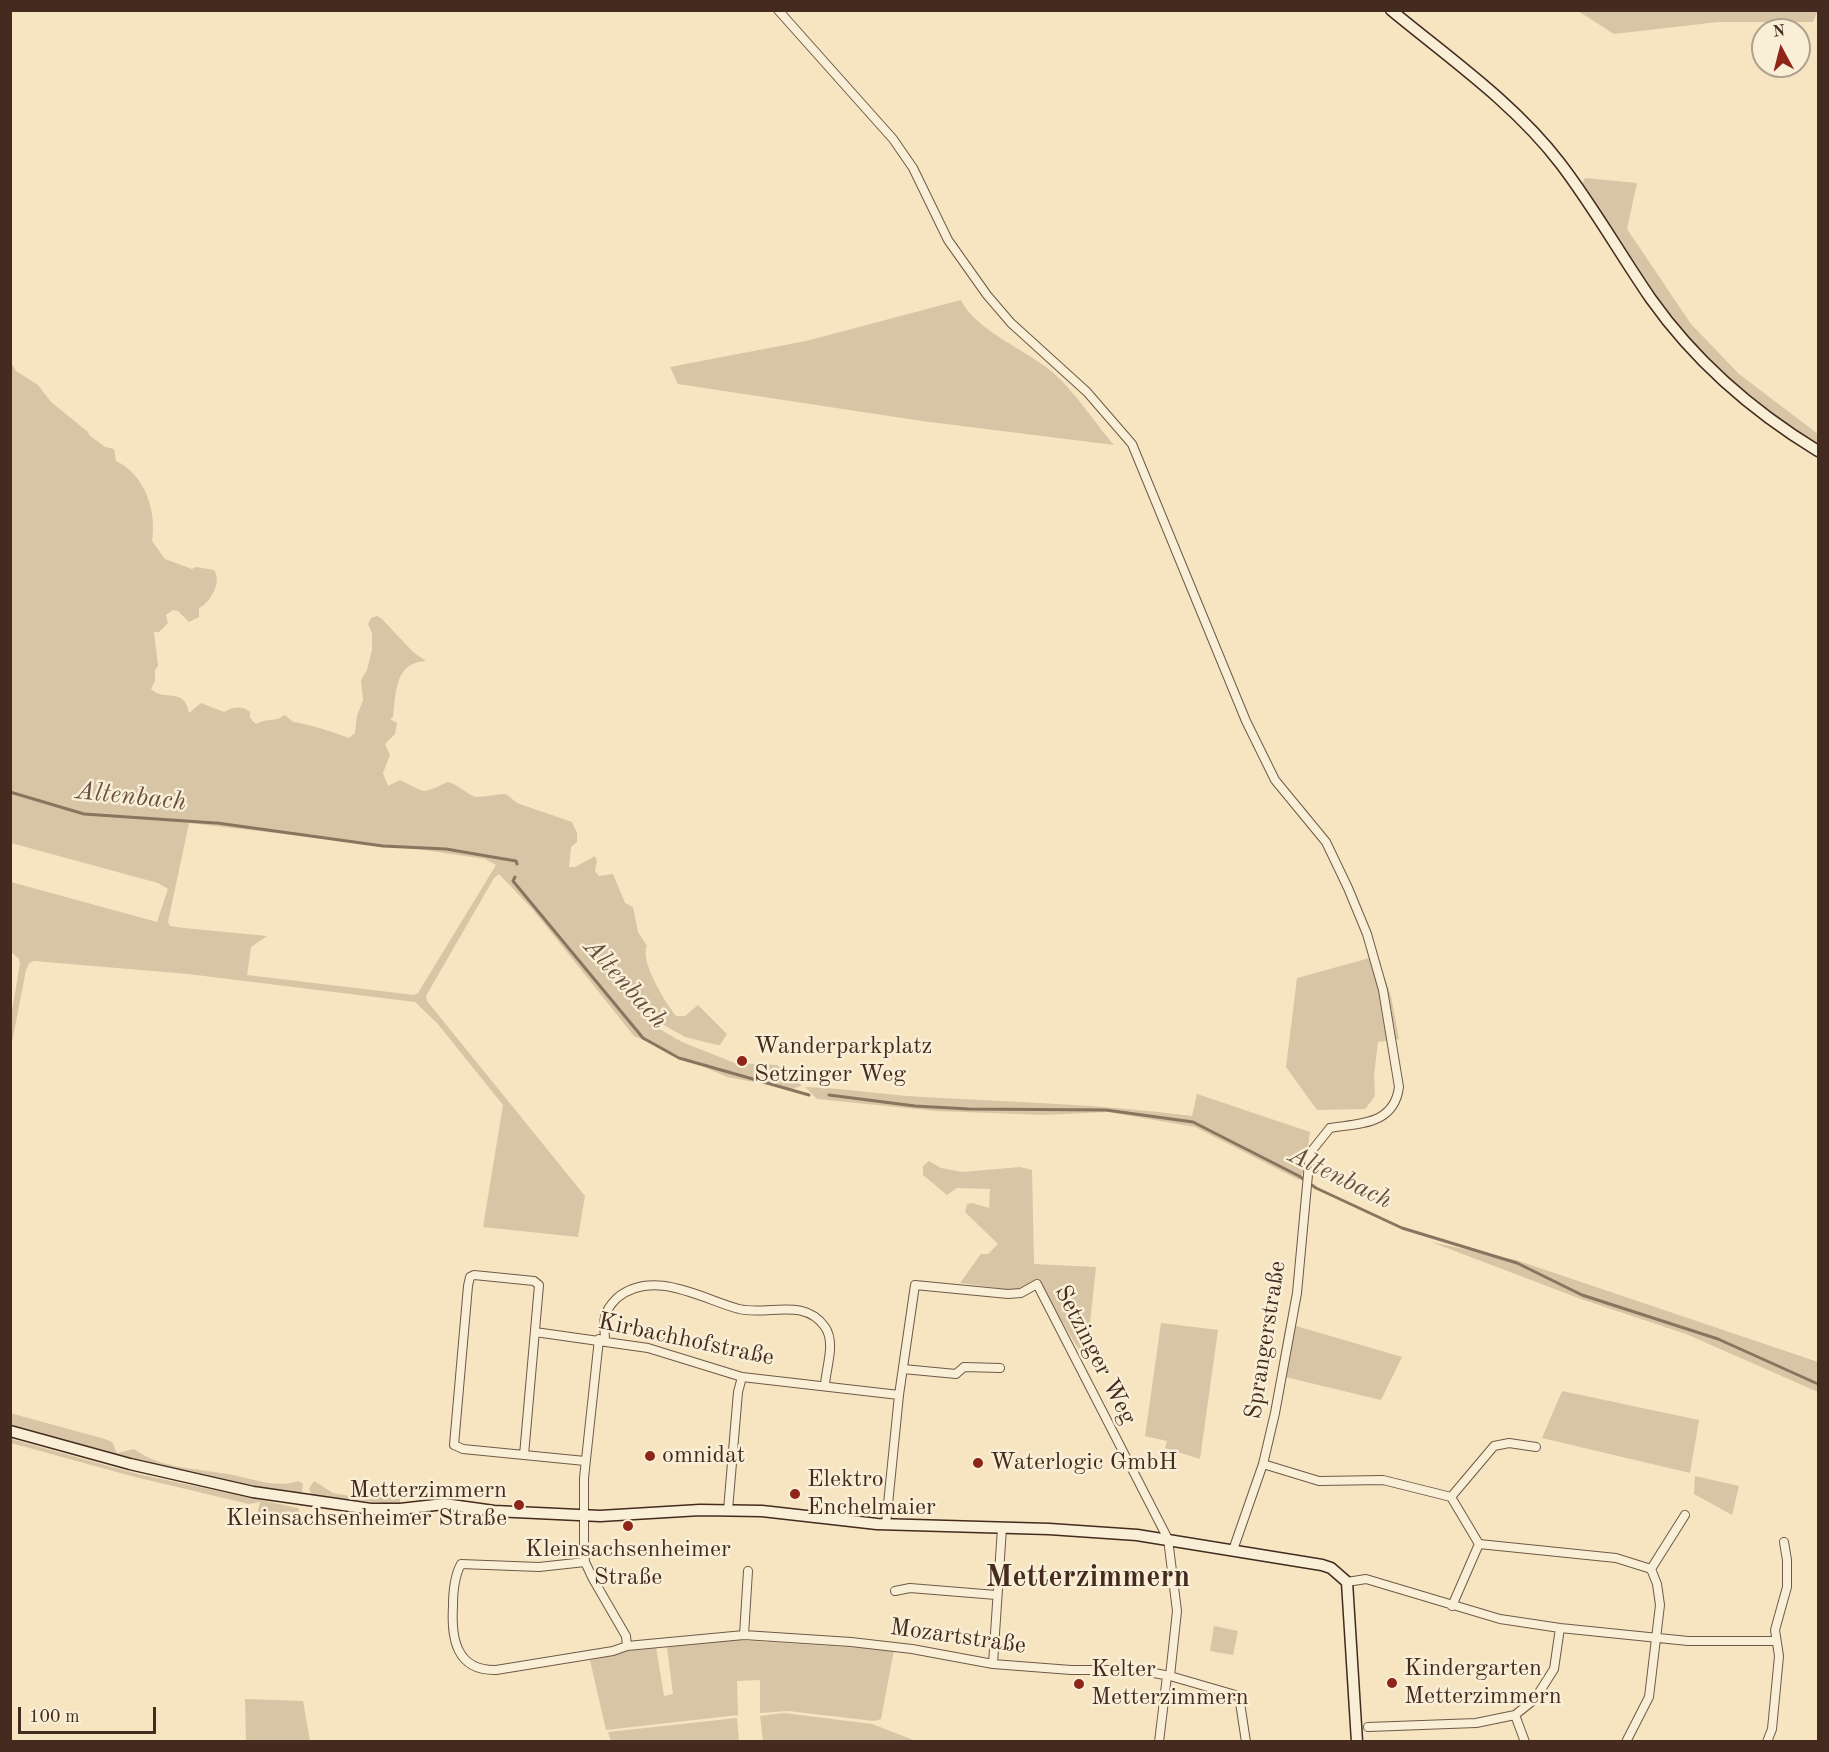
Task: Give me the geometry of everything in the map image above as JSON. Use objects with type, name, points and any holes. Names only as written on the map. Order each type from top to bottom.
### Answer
[{"type":"main road","points":[[1391,10],[1490,91],[1536,135],[1565,169],[1653,301],[1695,352],[1746,400],[1792,435],[1818,451]]},
{"type":"main road","points":[[10,1431],[203,1481],[306,1500],[371,1509],[400,1509],[444,1504],[494,1511],[585,1515],[728,1510],[886,1524],[1093,1531],[1168,1539],[1322,1565],[1331,1568],[1347,1582],[1357,1742]]},
{"type":"street","name":"Sprangerstraße","points":[[778,10],[893,139],[913,168],[952,248],[987,295],[1011,322],[1087,392],[1132,444],[1246,722],[1275,780],[1326,842],[1370,944],[1383,990],[1399,1087],[1394,1106],[1377,1121],[1330,1128],[1310,1153],[1306,1175],[1297,1293],[1263,1464],[1233,1550]]},
{"type":"street","points":[[524,1455],[538,1283],[479,1275],[470,1277],[453,1442],[463,1449],[524,1455],[585,1461]]},
{"type":"street","name":"Setzinger Weg","points":[[903,1369],[915,1285],[1008,1294],[1021,1293],[1037,1284],[1168,1539]]},
{"type":"street","points":[[627,1646],[626,1636],[585,1562],[585,1461],[605,1317],[613,1303],[629,1290],[645,1286],[678,1289],[750,1310],[797,1310],[814,1316],[826,1329],[830,1349],[825,1385]]},
{"type":"street","name":"Kirbachhofstraße","points":[[535,1332],[602,1339],[656,1350],[742,1377],[900,1395]]},
{"type":"street","points":[[886,1524],[903,1369],[956,1374],[964,1367],[1000,1368]]},
{"type":"street","points":[[728,1510],[738,1392],[742,1377]]},
{"type":"street","points":[[1451,1497],[1494,1446],[1509,1443],[1536,1447]]},
{"type":"street","points":[[1263,1464],[1319,1481],[1383,1480],[1451,1497],[1479,1544]]},
{"type":"street","points":[[1651,1569],[1685,1515]]},
{"type":"street","points":[[993,1664],[1002,1528]]},
{"type":"street","points":[[1159,1742],[1177,1611],[1168,1539]]},
{"type":"street","points":[[1767,1742],[1772,1729],[1779,1656],[1775,1641],[1787,1587],[1784,1542]]},
{"type":"street","points":[[1479,1544],[1616,1558],[1651,1569]]},
{"type":"street","points":[[1452,1606],[1479,1544]]},
{"type":"street","name":"Mozartstraße","points":[[585,1562],[539,1567],[461,1564],[453,1592],[452,1633],[456,1647],[465,1661],[483,1671],[496,1670],[547,1663],[627,1646],[744,1635],[890,1646],[993,1664],[1071,1670],[1112,1668],[1168,1676],[1239,1696],[1246,1742]]},
{"type":"street","points":[[1626,1742],[1649,1697],[1660,1605],[1657,1584],[1651,1569]]},
{"type":"street","points":[[744,1635],[748,1571]]},
{"type":"street","points":[[1347,1582],[1366,1579],[1452,1606],[1560,1629],[1656,1638],[1775,1641]]},
{"type":"street","points":[[895,1591],[910,1588],[996,1595]]},
{"type":"street","points":[[1368,1727],[1476,1723],[1515,1715],[1535,1699],[1554,1669],[1560,1629]]},
{"type":"street","points":[[1515,1715],[1525,1742]]},
{"type":"shaded area","points":[[1818,10],[1813,22],[1811,18],[1751,18],[1751,22],[1718,22],[1614,34],[1578,11]]},
{"type":"shaded area","points":[[1585,178],[1637,183],[1627,229],[1691,324],[1739,374],[1818,434],[1818,445],[1747,392],[1683,331],[1642,278],[1582,184]]},
{"type":"shaded area","points":[[961,300],[977,321],[1041,363],[1060,379],[1114,445],[922,421],[678,384],[670,367],[806,341]]},
{"type":"shaded area","points":[[11,363],[16,371],[38,385],[51,402],[89,435],[105,447],[114,449],[116,461],[135,475],[147,495],[150,506],[153,518],[152,541],[165,559],[192,569],[196,567],[214,570],[216,586],[208,601],[199,608],[199,617],[189,622],[178,611],[173,610],[166,615],[168,623],[159,632],[154,632],[158,666],[151,689],[156,693],[183,700],[189,713],[201,703],[224,712],[241,708],[250,712],[250,718],[256,724],[285,715],[293,722],[321,728],[349,738],[355,733],[357,716],[363,700],[361,680],[367,670],[372,650],[372,633],[368,624],[371,618],[377,616],[382,619],[413,652],[426,661],[408,667],[399,680],[393,717],[390,719],[397,723],[395,734],[385,744],[390,755],[383,773],[388,786],[400,780],[427,791],[448,782],[477,797],[506,794],[517,803],[572,822],[577,833],[577,842],[571,847],[569,867],[575,867],[595,856],[597,861],[595,871],[599,876],[613,874],[625,903],[633,907],[638,932],[647,946],[646,953],[650,971],[660,992],[676,1016],[685,1016],[698,1005],[727,1034],[720,1045],[717,1045],[685,1037],[655,1020],[647,1022],[682,1042],[735,1063],[777,1065],[799,1081],[801,1086],[792,1089],[727,1077],[634,1036],[534,911],[499,874],[494,878],[426,996],[427,1001],[585,1196],[578,1237],[483,1227],[503,1105],[437,1023],[415,1002],[188,974],[34,961],[29,963],[26,970],[11,1047],[11,1017],[20,963],[11,952],[11,882],[157,922],[168,889],[158,883],[11,843]],"holes":[[[189,823],[485,859],[496,865],[418,993],[414,995],[247,975],[251,947],[267,936],[184,928],[170,926],[168,922]]]},
{"type":"shaded area","points":[[1377,956],[1391,996],[1399,1039],[1378,1042],[1374,1075],[1375,1096],[1365,1109],[1317,1110],[1286,1067],[1297,978]]},
{"type":"shaded area","points":[[805,1087],[908,1096],[1091,1106],[1192,1116],[1197,1094],[1310,1132],[1304,1171],[1299,1180],[1195,1127],[1108,1112],[1044,1115],[936,1111],[817,1099]]},
{"type":"shaded area","points":[[929,1161],[941,1168],[962,1172],[1020,1167],[1032,1170],[1034,1264],[1096,1267],[1086,1361],[1037,1281],[1021,1290],[960,1283],[981,1254],[988,1254],[998,1244],[965,1212],[967,1204],[972,1203],[989,1208],[990,1189],[957,1188],[947,1195],[923,1175],[923,1166]]},
{"type":"shaded area","points":[[1431,1242],[1516,1260],[1818,1362],[1818,1392],[1686,1334],[1581,1299]]},
{"type":"shaded area","points":[[1161,1323],[1218,1330],[1200,1459],[1165,1448],[1167,1441],[1145,1436]]},
{"type":"shaded area","points":[[1286,1323],[1402,1357],[1381,1400],[1277,1375]]},
{"type":"shaded area","points":[[1562,1391],[1699,1420],[1690,1473],[1542,1438]]},
{"type":"shaded area","points":[[10,1413],[105,1439],[112,1442],[117,1453],[134,1449],[144,1456],[179,1467],[280,1484],[299,1481],[303,1484],[302,1492],[285,1492],[181,1471],[11,1426]]},
{"type":"shaded area","points":[[11,1439],[138,1474],[298,1508],[300,1516],[298,1522],[285,1527],[254,1526],[260,1502],[249,1504],[135,1477],[11,1443]]},
{"type":"shaded area","points":[[1695,1476],[1739,1486],[1732,1515],[1694,1494]]},
{"type":"shaded area","points":[[314,1481],[333,1493],[371,1499],[377,1495],[400,1499],[400,1505],[312,1495],[309,1489]]},
{"type":"shaded area","points":[[1214,1626],[1238,1631],[1233,1655],[1210,1651]]},
{"type":"shaded area","points":[[736,1640],[894,1650],[881,1719],[874,1721],[788,1711],[760,1713],[760,1680],[737,1681],[738,1715],[606,1730],[590,1660],[631,1650],[656,1647],[664,1696],[673,1694],[667,1647]]},
{"type":"shaded area","points":[[245,1699],[303,1701],[310,1741],[246,1741]]},
{"type":"shaded area","points":[[784,1713],[872,1724],[916,1741],[763,1741],[760,1716]]},
{"type":"shaded area","points":[[737,1718],[739,1741],[611,1741],[608,1732]]},
{"type":"waterway","name":"Altenbach","points":[[10,792],[84,814],[215,823]]},
{"type":"waterway","name":"Altenbach","points":[[217,823],[383,846],[446,849],[516,861],[517,864]]},
{"type":"waterway","name":"Altenbach","points":[[515,877],[513,881],[643,1038],[679,1058],[809,1095]]},
{"type":"waterway","name":"Altenbach","points":[[829,1095],[915,1106],[969,1109],[1106,1110],[1193,1122],[1299,1176],[1316,1188],[1402,1228],[1517,1263],[1582,1295],[1718,1339],[1818,1384]]},
{"type":"place","name":"Wanderparkplatz Setzinger Weg","points":[[742,1061]]},
{"type":"place","name":"omnidat","points":[[650,1456]]},
{"type":"place","name":"Waterlogic GmbH","points":[[978,1463]]},
{"type":"place","name":"Elektro Enchelmaier","points":[[795,1494]]},
{"type":"place","name":"Metterzimmern Kleinsachsenheimer Straße","points":[[519,1505]]},
{"type":"place","name":"Kleinsachsenheimer Straße","points":[[628,1526]]},
{"type":"place","name":"Kindergarten Metterzimmern","points":[[1392,1683]]},
{"type":"place","name":"Kelter Metterzimmern","points":[[1079,1684]]},
{"type":"district","name":"Metterzimmern","points":[[1088,1578]]}]
